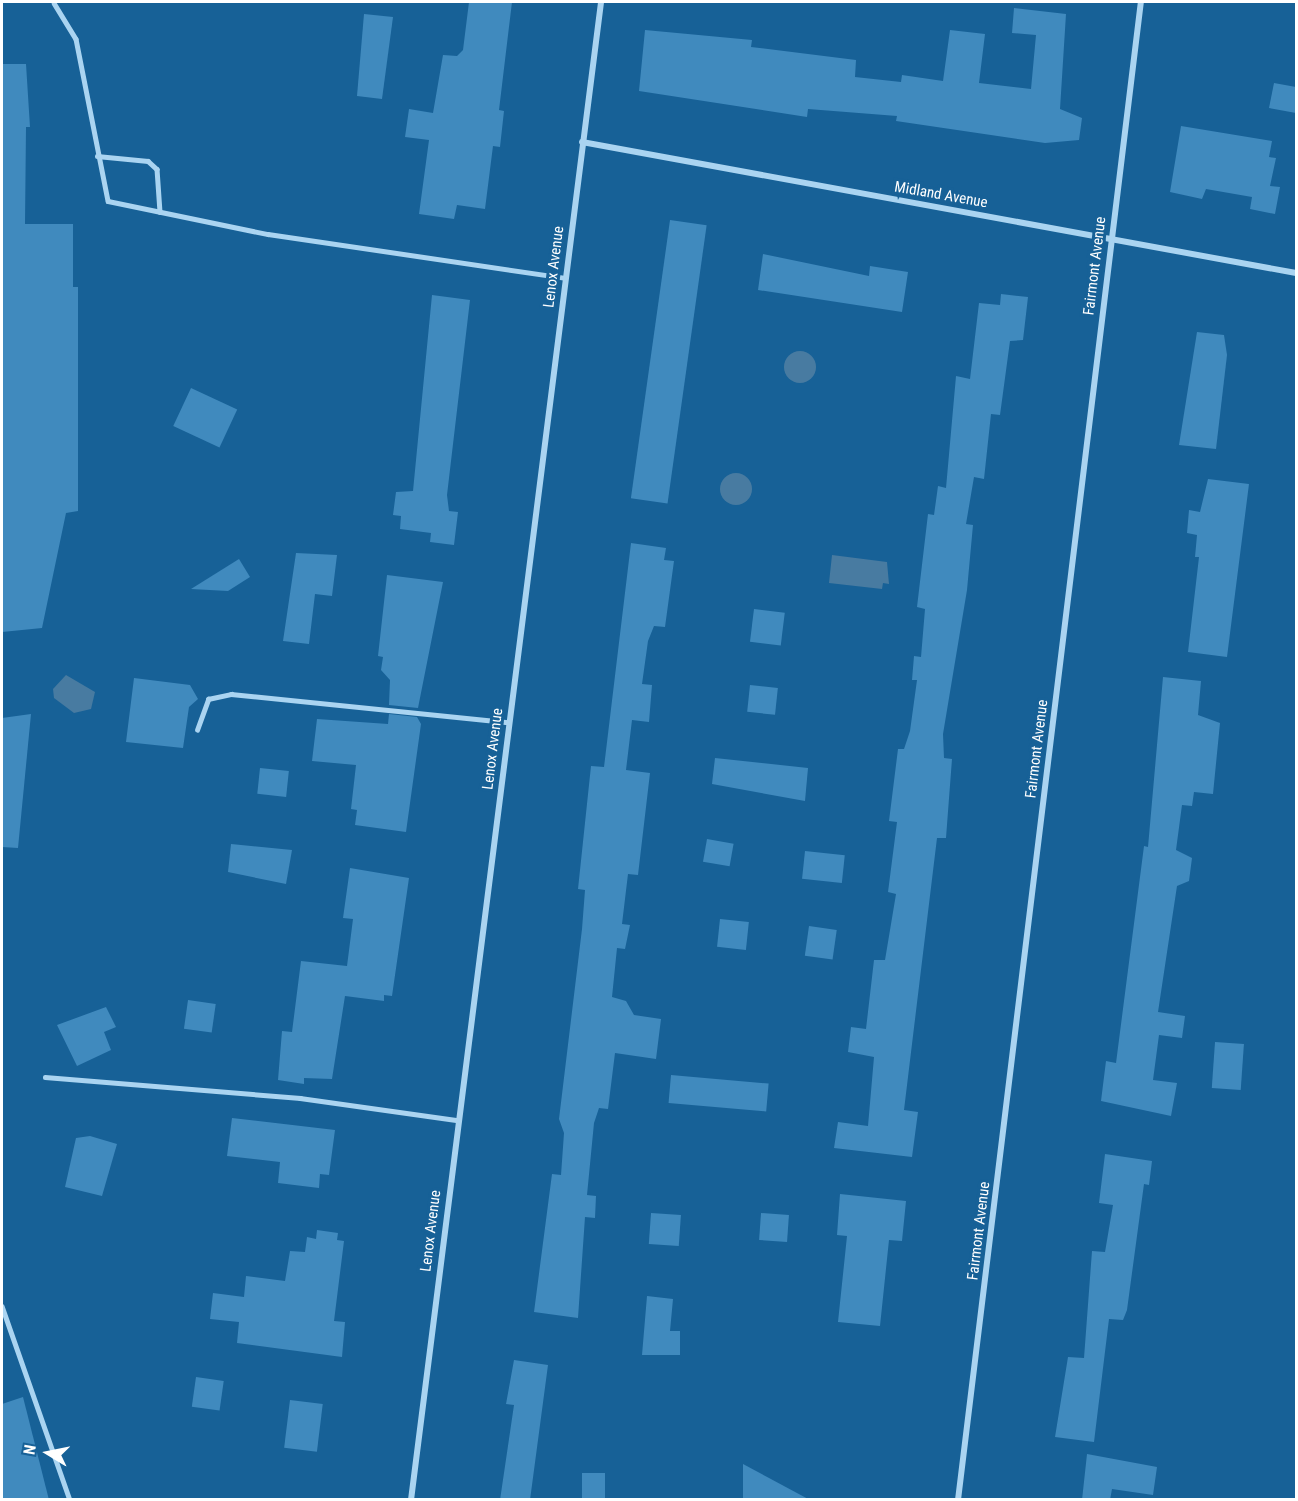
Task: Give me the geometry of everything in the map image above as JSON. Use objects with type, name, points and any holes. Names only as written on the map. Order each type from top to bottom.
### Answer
[{"type":"street","name":"Lenox Avenue","points":[[411,1500],[457,1120],[601,2]]},
{"type":"street","name":"Fairmont Avenue","points":[[958,1500],[1110,238],[1141,2]]},
{"type":"street","name":"Midland Avenue","points":[[582,142],[1296,273]]},
{"type":"lane","points":[[54,3],[76,39],[97,156],[108,201],[268,234],[565,278]]},
{"type":"lane","points":[[97,156],[148,161],[157,169],[160,212]]},
{"type":"lane","points":[[197,730],[208,699],[231,694],[508,722]]},
{"type":"lane","points":[[45,1077],[228,1090],[457,1120]]},
{"type":"lane","points":[[2,1306],[70,1500]]},
{"type":"water","points":[[800,351],[811,356],[816,367],[811,378],[800,383],[789,378],[784,367],[789,356]]},
{"type":"water","points":[[736,473],[747,478],[752,489],[747,500],[736,505],[725,500],[720,489],[725,478]]},
{"type":"water","points":[[832,555],[887,562],[889,584],[883,583],[882,589],[829,583]]},
{"type":"water","points":[[66,675],[95,692],[91,709],[74,713],[54,698],[53,689]]},
{"type":"building","points":[[469,2],[512,2],[499,110],[504,111],[500,147],[493,146],[485,209],[457,205],[454,219],[419,214],[429,140],[405,137],[409,109],[433,113],[443,55],[457,56],[463,50]]},
{"type":"building","points":[[1014,8],[1066,14],[1060,109],[1082,118],[1079,140],[1045,143],[896,121],[897,116],[808,109],[807,117],[639,91],[645,30],[752,40],[751,47],[856,60],[855,77],[901,82],[902,75],[943,81],[950,30],[985,34],[979,83],[1031,89],[1036,35],[1012,33]]},
{"type":"building","points":[[364,14],[393,17],[382,99],[357,96]]},
{"type":"building","points":[[2,64],[26,64],[30,127],[26,127],[25,224],[73,224],[73,287],[78,287],[78,511],[66,513],[42,628],[2,632]]},
{"type":"building","points":[[1274,83],[1296,87],[1296,113],[1269,108]]},
{"type":"building","points":[[1181,126],[1272,141],[1269,157],[1276,158],[1270,186],[1280,187],[1275,214],[1250,209],[1252,197],[1206,189],[1202,199],[1170,192]]},
{"type":"building","points":[[670,220],[707,225],[668,503],[631,498]]},
{"type":"building","points":[[763,254],[869,276],[870,266],[908,272],[902,312],[758,290]]},
{"type":"building","points":[[1001,294],[1028,297],[1023,340],[1010,341],[1000,415],[991,414],[984,479],[974,477],[966,524],[973,525],[967,590],[943,734],[944,758],[952,759],[946,838],[937,838],[904,1110],[918,1112],[912,1157],[834,1148],[838,1122],[868,1126],[874,1057],[848,1052],[851,1027],[866,1029],[874,960],[885,960],[896,894],[888,892],[897,822],[889,821],[898,749],[904,749],[910,731],[917,680],[912,680],[914,656],[921,657],[925,609],[917,607],[928,514],[934,515],[938,486],[946,488],[956,376],[970,379],[979,303],[1000,305]]},
{"type":"building","points":[[432,295],[470,300],[447,495],[449,511],[458,512],[454,545],[430,542],[431,533],[400,529],[401,516],[393,515],[396,492],[413,491]]},
{"type":"building","points":[[1197,332],[1224,335],[1227,355],[1216,449],[1179,445]]},
{"type":"building","points":[[191,388],[237,410],[219,448],[173,426]]},
{"type":"building","points":[[1208,479],[1249,484],[1227,657],[1188,652],[1199,557],[1195,557],[1197,535],[1187,533],[1189,510],[1200,512]]},
{"type":"building","points":[[631,543],[666,548],[664,560],[674,561],[665,627],[654,626],[648,641],[642,684],[652,685],[649,722],[632,720],[626,770],[650,773],[638,875],[628,874],[622,924],[630,925],[625,949],[617,948],[612,997],[626,1001],[634,1015],[661,1019],[656,1059],[615,1053],[608,1109],[599,1108],[594,1123],[587,1195],[596,1196],[595,1218],[585,1217],[578,1318],[534,1312],[552,1174],[561,1175],[564,1133],[559,1119],[582,929],[585,890],[578,889],[591,766],[604,767]]},
{"type":"building","points":[[296,553],[337,555],[332,596],[315,594],[309,644],[283,641]]},
{"type":"building","points":[[239,559],[250,577],[228,591],[191,589]]},
{"type":"building","points":[[387,575],[443,582],[418,708],[389,705],[390,680],[381,670],[383,657],[378,656]]},
{"type":"building","points":[[754,609],[785,613],[781,646],[750,642]]},
{"type":"building","points":[[1163,677],[1201,681],[1198,715],[1220,723],[1213,794],[1194,792],[1192,806],[1182,805],[1176,850],[1192,858],[1189,881],[1177,886],[1158,1012],[1185,1016],[1182,1038],[1159,1035],[1153,1080],[1177,1083],[1171,1116],[1101,1101],[1106,1061],[1116,1063],[1144,846],[1148,847]]},
{"type":"building","points":[[134,678],[190,685],[198,699],[189,707],[183,748],[126,742]]},
{"type":"building","points":[[750,685],[778,688],[775,715],[747,712]]},
{"type":"building","points":[[31,714],[18,848],[2,847],[2,718]]},
{"type":"building","points":[[389,714],[417,717],[421,724],[406,832],[355,825],[357,810],[351,809],[356,765],[312,761],[317,719],[388,724]]},
{"type":"building","points":[[715,758],[808,768],[805,801],[712,784]]},
{"type":"building","points":[[260,768],[289,771],[286,797],[257,794]]},
{"type":"building","points":[[707,839],[734,844],[730,866],[703,862]]},
{"type":"building","points":[[231,844],[292,850],[286,884],[228,872]]},
{"type":"building","points":[[805,851],[845,855],[842,883],[802,879]]},
{"type":"building","points":[[350,868],[409,878],[392,996],[384,995],[384,1001],[345,996],[332,1079],[304,1078],[304,1084],[278,1080],[282,1031],[292,1032],[301,961],[347,966],[353,919],[343,918]]},
{"type":"building","points":[[720,919],[749,922],[746,950],[717,947]]},
{"type":"building","points":[[809,926],[837,930],[833,960],[805,956]]},
{"type":"building","points":[[188,1000],[216,1004],[212,1033],[184,1029]]},
{"type":"building","points":[[106,1007],[116,1027],[104,1032],[111,1050],[77,1066],[57,1025]]},
{"type":"building","points":[[1215,1042],[1244,1044],[1241,1090],[1212,1088]]},
{"type":"building","points":[[671,1075],[769,1084],[766,1111],[669,1103]]},
{"type":"building","points":[[232,1118],[335,1130],[329,1175],[320,1174],[319,1188],[278,1183],[280,1162],[227,1156]]},
{"type":"building","points":[[90,1136],[117,1144],[102,1196],[65,1187],[76,1138]]},
{"type":"building","points":[[1105,1154],[1152,1161],[1149,1185],[1144,1184],[1127,1310],[1123,1320],[1109,1319],[1094,1442],[1055,1437],[1068,1357],[1084,1358],[1092,1251],[1105,1252],[1113,1205],[1099,1203]]},
{"type":"building","points":[[840,1194],[906,1201],[902,1241],[889,1240],[880,1326],[838,1322],[847,1236],[837,1235]]},
{"type":"building","points":[[651,1213],[681,1215],[679,1246],[649,1244]]},
{"type":"building","points":[[761,1213],[789,1215],[787,1242],[759,1240]]},
{"type":"building","points":[[317,1230],[338,1233],[337,1240],[344,1241],[334,1321],[345,1322],[342,1357],[237,1343],[239,1322],[210,1319],[213,1293],[244,1297],[246,1276],[285,1281],[290,1251],[305,1252],[307,1237],[316,1239]]},
{"type":"building","points":[[647,1296],[673,1299],[670,1331],[680,1331],[680,1355],[642,1355]]},
{"type":"building","points":[[514,1360],[548,1365],[530,1500],[500,1500],[514,1405],[506,1404]]},
{"type":"building","points":[[196,1377],[224,1381],[220,1411],[192,1407]]},
{"type":"building","points":[[23,1397],[49,1500],[2,1500],[2,1404]]},
{"type":"building","points":[[290,1400],[323,1404],[317,1452],[284,1448]]},
{"type":"building","points":[[1087,1454],[1157,1467],[1153,1495],[1112,1489],[1110,1500],[1082,1500]]},
{"type":"building","points":[[743,1464],[810,1500],[743,1500]]},
{"type":"building","points":[[582,1473],[605,1473],[605,1500],[582,1500]]}]
